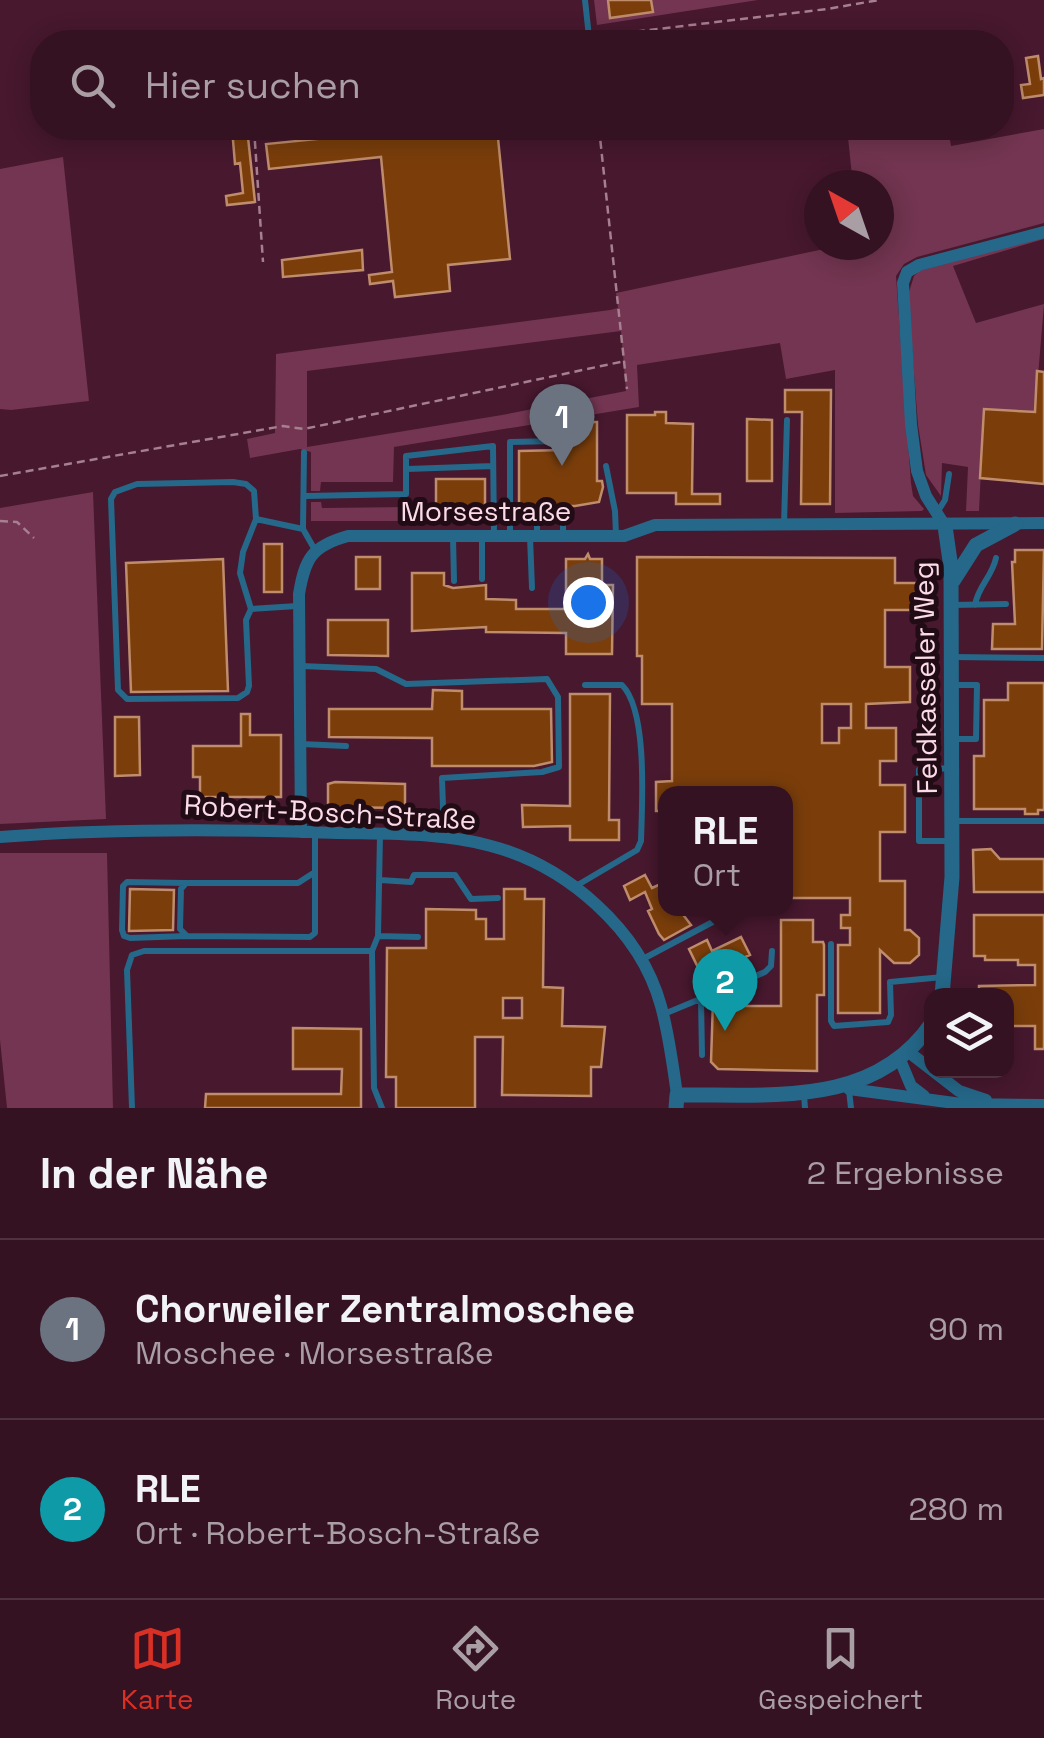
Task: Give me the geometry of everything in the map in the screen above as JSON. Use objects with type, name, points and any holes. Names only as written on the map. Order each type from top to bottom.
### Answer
[{"type":"street","name":"Feldkasseler Weg","points":[[943,988],[952,840],[951,584],[941,519],[926,496],[917,471],[909,405],[903,283],[907,272],[919,264],[1044,232]]},
{"type":"street","name":"Morsestraße","points":[[315,550],[328,541],[348,536],[616,536],[655,525],[784,526],[941,519],[1044,523]]},
{"type":"street","points":[[951,584],[976,545],[1015,524]]},
{"type":"street","points":[[308,832],[300,744],[299,606],[303,568],[315,550]]},
{"type":"street","name":"Robert-Bosch-Straße","points":[[0,838],[95,830],[308,832],[444,838],[490,846],[530,860],[574,887],[607,916],[640,960],[663,1015],[676,1102]]},
{"type":"street","points":[[676,1102],[805,1101],[832,1094],[888,1072],[924,1033]]},
{"type":"street","points":[[905,1058],[911,1086],[928,1098]]},
{"type":"street","points":[[905,1058],[960,1091],[998,1104]]},
{"type":"street","points":[[850,1088],[962,1106],[1036,1106]]},
{"type":"lane","points":[[585,0],[587,30]]},
{"type":"lane","points":[[784,526],[787,420]]},
{"type":"lane","points":[[510,536],[510,442],[558,441]]},
{"type":"lane","points":[[304,496],[406,494],[406,456],[493,446],[482,578]]},
{"type":"lane","points":[[304,452],[303,530],[315,550]]},
{"type":"lane","points":[[406,469],[493,466]]},
{"type":"lane","points":[[606,466],[616,536]]},
{"type":"lane","points":[[941,519],[949,474]]},
{"type":"lane","points":[[138,484],[246,484],[254,492],[256,519],[243,552],[240,573],[252,609],[246,620],[247,692],[238,698],[133,700],[118,690],[111,563],[111,500],[115,492],[138,484]]},
{"type":"lane","points":[[532,588],[537,512]]},
{"type":"lane","points":[[563,512],[563,536]]},
{"type":"lane","points":[[256,519],[303,530]]},
{"type":"lane","points":[[453,536],[454,581]]},
{"type":"lane","points":[[975,605],[978,591],[992,575],[996,558]]},
{"type":"lane","points":[[951,605],[1006,604]]},
{"type":"lane","points":[[252,609],[299,606]]},
{"type":"lane","points":[[951,657],[1044,658]]},
{"type":"lane","points":[[299,666],[376,670],[406,684],[547,679],[558,697],[560,767],[542,772],[442,778],[444,838]]},
{"type":"lane","points":[[574,887],[637,850],[641,841],[642,742],[627,689],[622,684],[585,685]]},
{"type":"lane","points":[[951,685],[977,685],[976,738],[952,740]]},
{"type":"lane","points":[[300,744],[346,746]]},
{"type":"lane","points":[[951,768],[918,770],[919,841],[952,840]]},
{"type":"lane","points":[[952,821],[1044,821]]},
{"type":"lane","points":[[308,832],[315,872],[315,932],[310,937],[130,938],[122,930],[123,886],[127,882],[298,883],[315,872]]},
{"type":"lane","points":[[380,835],[378,936],[372,951],[374,1088],[382,1108]]},
{"type":"lane","points":[[380,880],[411,882],[414,876],[455,876],[472,899],[498,898]]},
{"type":"lane","points":[[186,883],[181,890],[180,930],[186,936]]},
{"type":"lane","points":[[640,960],[724,916]]},
{"type":"lane","points":[[378,936],[418,937]]},
{"type":"lane","points":[[831,944],[834,1026],[888,1022],[892,1015],[890,982],[944,976]]},
{"type":"lane","points":[[132,1108],[127,970],[132,955],[144,951],[372,951]]},
{"type":"lane","points":[[663,1015],[765,972],[772,966],[772,951]]},
{"type":"lane","points":[[702,999],[702,1055]]},
{"type":"lane","points":[[850,1088],[850,1108]]},
{"type":"path","points":[[648,30],[880,0]]},
{"type":"path","points":[[255,140],[263,262]]},
{"type":"path","points":[[600,140],[627,389]]},
{"type":"path","points":[[0,476],[283,426],[304,429],[625,361]]},
{"type":"path","points":[[304,429],[304,452]]},
{"type":"path","points":[[0,521],[16,522],[34,538]]},
{"type":"shaded area","points":[[594,0],[758,0],[597,25]]},
{"type":"shaded area","points":[[1044,129],[1044,223],[917,257],[904,264],[896,276],[911,483],[922,511],[835,513],[835,370],[786,379],[780,343],[637,365],[639,407],[394,447],[393,482],[321,482],[320,491],[311,491],[311,452],[300,449],[250,458],[247,439],[275,433],[276,354],[610,310],[618,308],[616,293],[804,253],[804,260],[894,260],[894,170],[851,170],[848,140],[950,140],[951,146],[1014,140],[1014,134]],"holes":[[[621,331],[626,391],[307,447],[307,371]]]},
{"type":"shaded area","points":[[63,157],[89,401],[0,409],[0,169]]},
{"type":"shaded area","points":[[1044,237],[953,266],[976,323],[1044,304],[1035,412],[984,409],[979,511],[966,511],[968,467],[942,463],[941,496],[926,475],[908,295],[919,271]]},
{"type":"shaded area","points":[[93,492],[106,819],[0,824],[0,508]]},
{"type":"shaded area","points":[[311,502],[321,502],[322,508],[409,507],[442,512],[443,521],[311,521]]},
{"type":"shaded area","points":[[0,853],[107,853],[113,1108],[7,1108],[0,1040]]},
{"type":"building","points":[[608,0],[651,0],[653,12],[610,18]]},
{"type":"building","points":[[1038,56],[1044,95],[1023,98],[1021,85],[1030,84],[1026,58]]},
{"type":"building","points":[[233,140],[248,140],[255,202],[227,205],[226,196],[243,193],[240,163],[235,164]]},
{"type":"building","points":[[307,140],[498,140],[510,259],[448,265],[450,291],[395,297],[393,281],[370,284],[369,275],[392,272],[381,157],[269,169],[266,144]]},
{"type":"building","points":[[362,250],[363,270],[283,277],[282,260]]},
{"type":"building","points":[[1037,371],[1044,372],[1044,484],[980,478],[984,409],[1035,412]]},
{"type":"building","points":[[785,390],[831,390],[830,504],[801,504],[802,412],[785,412]]},
{"type":"building","points":[[666,412],[666,423],[693,424],[692,494],[720,494],[720,504],[676,504],[676,493],[627,493],[627,415]]},
{"type":"building","points":[[747,419],[772,420],[772,481],[747,481]]},
{"type":"building","points":[[597,422],[597,481],[602,481],[603,487],[599,502],[519,506],[519,451],[563,450],[563,425]]},
{"type":"building","points":[[436,479],[485,479],[485,511],[436,511]]},
{"type":"building","points":[[264,544],[282,544],[282,592],[264,592]]},
{"type":"building","points":[[1015,550],[1044,550],[1042,649],[992,649],[993,624],[1015,624]]},
{"type":"building","points":[[588,554],[590,559],[602,559],[602,585],[613,585],[612,654],[566,654],[566,633],[486,632],[486,627],[412,631],[412,573],[444,573],[444,585],[453,588],[486,585],[486,599],[516,600],[516,609],[566,609],[566,559],[585,559]]},
{"type":"building","points":[[356,557],[380,557],[380,589],[356,589]]},
{"type":"building","points":[[637,557],[895,558],[895,583],[925,583],[925,610],[885,610],[885,667],[910,667],[910,702],[866,704],[866,728],[896,728],[896,761],[880,761],[880,785],[905,785],[905,832],[880,832],[880,881],[905,881],[905,930],[919,938],[919,955],[910,963],[894,963],[880,950],[880,1013],[838,1013],[838,945],[850,945],[850,928],[841,928],[841,915],[850,915],[850,898],[793,898],[793,786],[658,786],[656,811],[656,782],[672,781],[672,704],[642,704],[642,656],[637,656]],"holes":[[[822,704],[851,704],[851,728],[839,728],[839,743],[822,743]]]},
{"type":"building","points":[[223,559],[228,691],[131,692],[126,563]]},
{"type":"building","points":[[328,620],[388,620],[388,656],[328,655]]},
{"type":"building","points":[[1008,683],[1044,683],[1044,810],[1038,810],[1038,814],[1025,814],[1025,809],[974,809],[974,756],[984,756],[984,700],[1008,700]]},
{"type":"building","points":[[433,690],[462,691],[462,709],[551,709],[552,762],[534,766],[432,766],[432,738],[329,737],[329,709],[432,709]]},
{"type":"building","points":[[570,694],[610,694],[609,820],[619,820],[619,840],[570,840],[570,826],[523,827],[522,805],[570,806]]},
{"type":"building","points":[[241,714],[250,714],[250,735],[281,735],[281,797],[200,797],[200,777],[193,777],[193,746],[241,746]]},
{"type":"building","points":[[115,717],[139,717],[140,775],[115,776]]},
{"type":"building","points":[[328,784],[405,784],[405,808],[328,807]]},
{"type":"building","points":[[991,849],[1000,859],[1044,859],[1044,892],[974,892],[973,850]]},
{"type":"building","points":[[645,875],[652,888],[658,885],[658,916],[684,916],[691,925],[664,940],[648,911],[652,909],[645,892],[630,900],[624,886]]},
{"type":"building","points":[[130,889],[174,890],[173,930],[129,931]]},
{"type":"building","points":[[504,889],[525,889],[525,899],[544,899],[543,987],[563,988],[562,1026],[605,1027],[601,1067],[591,1067],[591,1096],[502,1095],[503,1037],[475,1037],[475,1108],[396,1108],[396,1077],[386,1077],[387,948],[426,948],[426,909],[476,910],[476,919],[486,919],[486,939],[504,939]],"holes":[[[503,998],[522,998],[522,1018],[503,1018]]]},
{"type":"building","points":[[974,915],[1044,915],[1044,1049],[1035,1049],[1035,1026],[1014,1026],[1014,988],[979,988],[1035,985],[1035,965],[974,956]]},
{"type":"building","points":[[781,920],[813,920],[813,942],[824,945],[824,995],[817,995],[817,1071],[718,1069],[711,1062],[713,1001],[736,999],[736,1006],[781,1006]]},
{"type":"building","points":[[741,937],[750,955],[721,968],[726,980],[708,988],[689,949],[707,940],[712,951]]},
{"type":"building","points":[[293,1028],[361,1029],[361,1108],[205,1108],[206,1094],[341,1094],[342,1069],[293,1069]]},
{"type":"place","name":"Chorweiler Zentralmoschee","points":[[562,466]]},
{"type":"place","name":"RLE","points":[[725,1031]]}]
